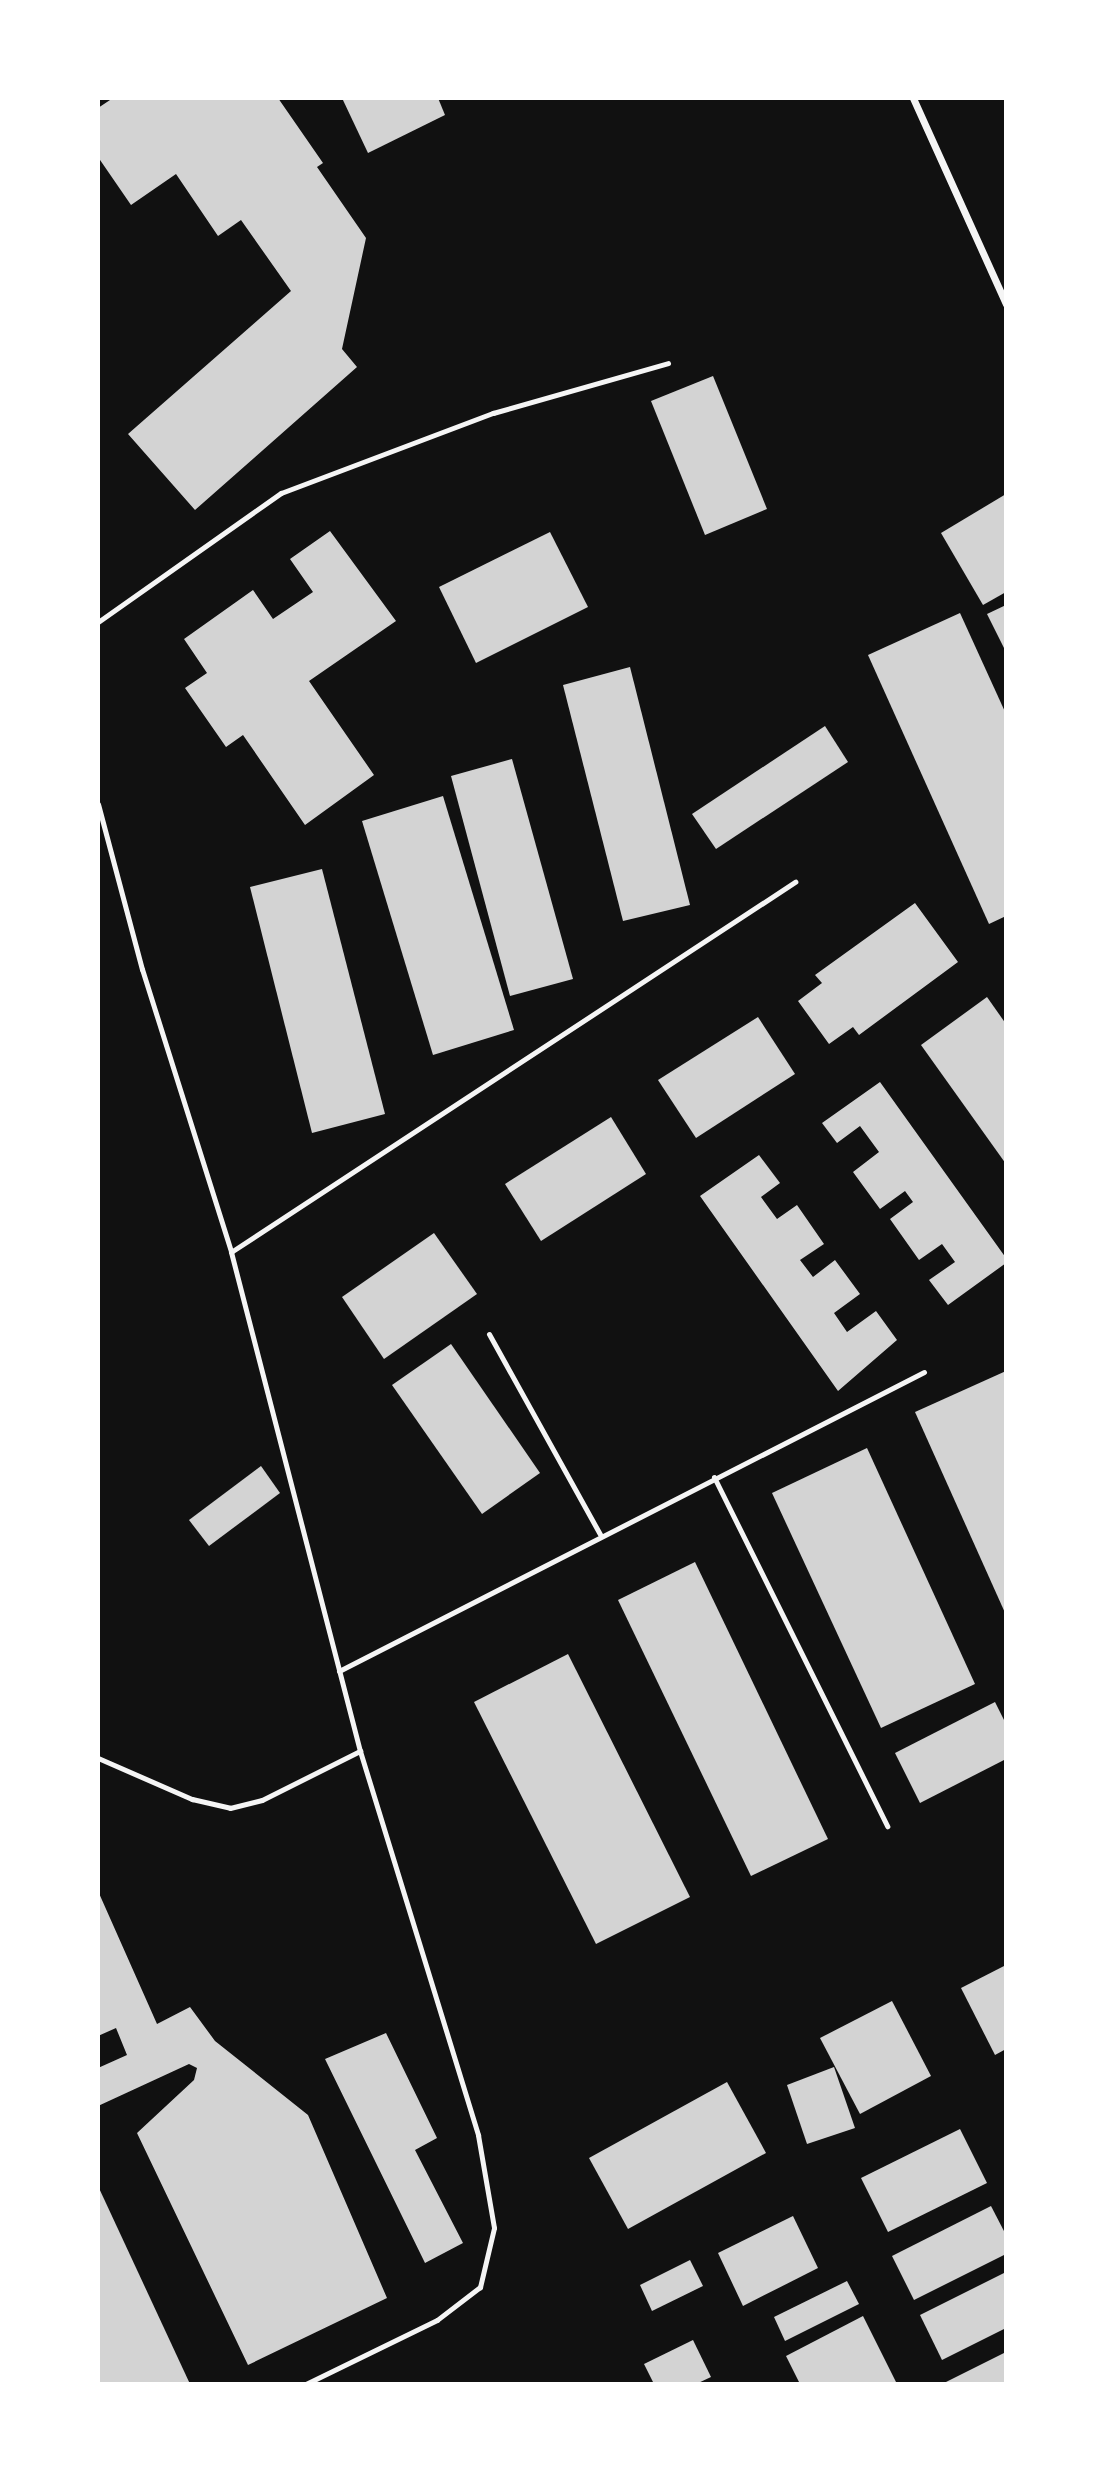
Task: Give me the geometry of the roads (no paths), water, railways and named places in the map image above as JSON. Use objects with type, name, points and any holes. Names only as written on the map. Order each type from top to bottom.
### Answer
[{"type":"street","points":[[913,98],[1006,304]]},
{"type":"lane","points":[[98,622],[281,493],[493,413],[668,363]]},
{"type":"lane","points":[[98,804],[142,970],[231,1252],[360,1751],[478,2135],[494,2228],[480,2287],[437,2320],[306,2384]]},
{"type":"lane","points":[[231,1252],[795,882]]},
{"type":"lane","points":[[489,1334],[600,1534]]},
{"type":"lane","points":[[339,1671],[600,1534],[924,1372]]},
{"type":"lane","points":[[714,1478],[887,1826]]},
{"type":"lane","points":[[98,1758],[192,1799],[230,1808],[262,1800],[360,1751]]}]
